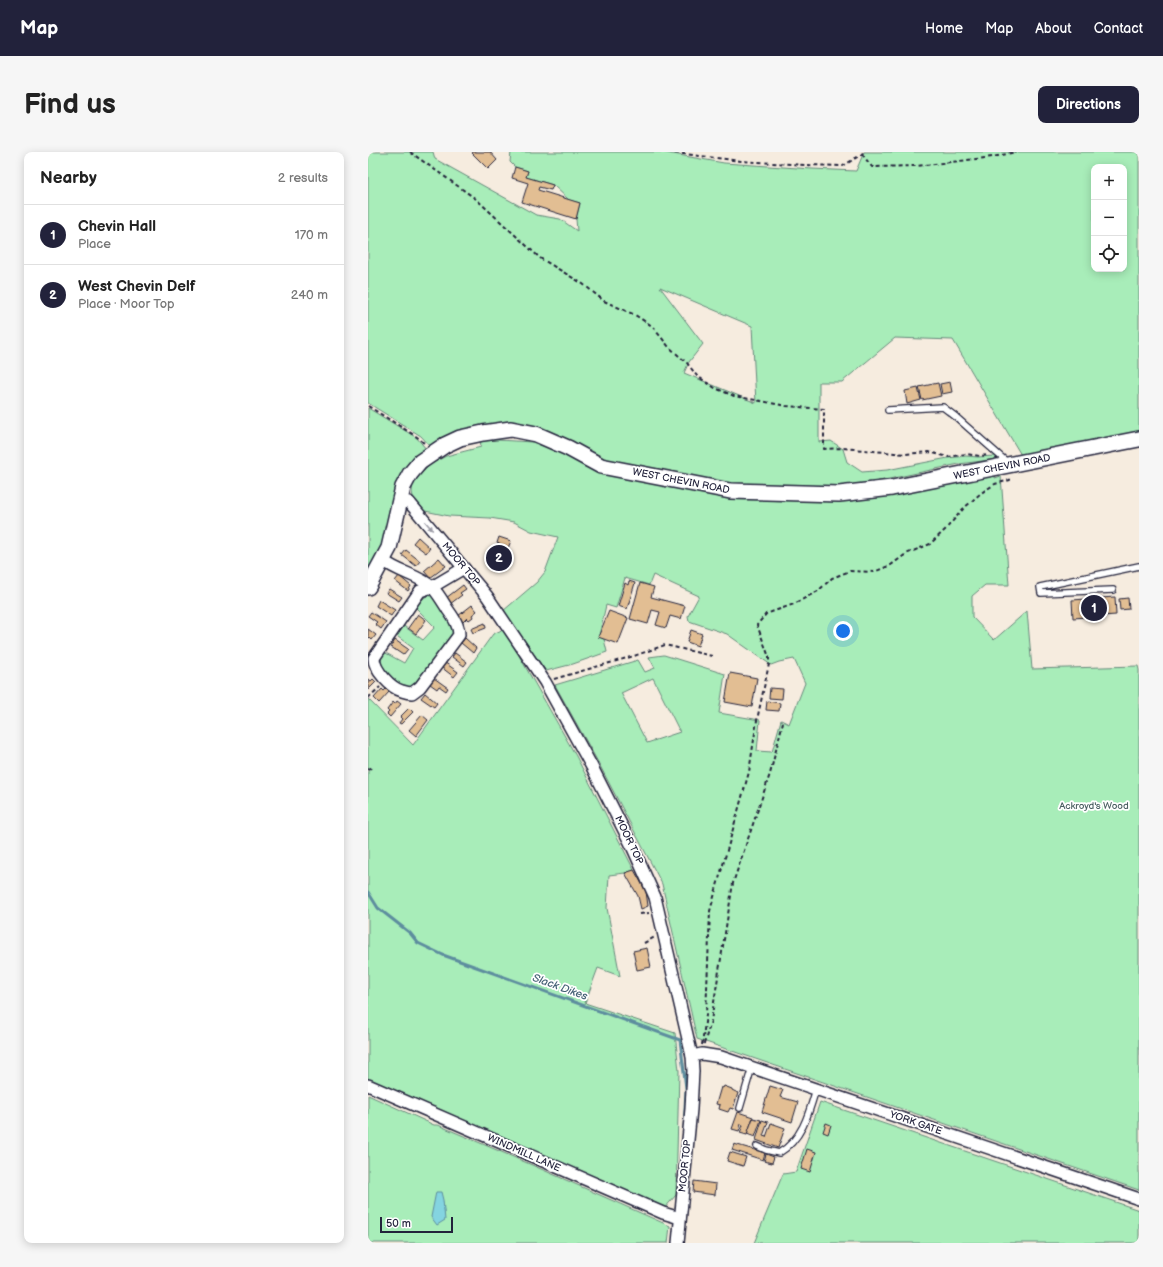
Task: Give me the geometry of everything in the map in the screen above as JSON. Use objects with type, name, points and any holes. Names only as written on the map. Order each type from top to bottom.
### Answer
[{"type":"street","name":"WEST CHEVIN ROAD","points":[[368,587],[384,561],[392,538],[404,487],[410,474],[420,462],[445,445],[460,438],[483,433],[511,429],[536,434],[568,448],[601,466],[730,491],[839,494],[892,488],[1004,459],[1075,453],[1139,439]]},
{"type":"street","name":"MOOR TOP","points":[[401,500],[408,502],[487,596],[545,682],[595,773],[632,846],[655,897],[698,1055],[693,1071],[691,1109],[678,1243]]},
{"type":"street","points":[[384,561],[432,587],[456,620],[459,630],[459,635],[420,687],[412,693],[400,691],[387,681],[376,666],[374,658],[420,591],[432,587],[464,568]]},
{"type":"street","name":"YORK GATE","points":[[698,1055],[722,1056],[1139,1199]]},
{"type":"street","name":"WINDMILL LANE","points":[[368,1085],[663,1213],[680,1218]]},
{"type":"lane","points":[[888,410],[943,407],[1004,459]]},
{"type":"lane","points":[[1112,590],[1041,593],[1040,587],[1139,566]]},
{"type":"lane","points":[[740,1108],[752,1067]]},
{"type":"lane","points":[[757,1146],[779,1153],[789,1147],[807,1119],[816,1089]]},
{"type":"path","points":[[410,152],[476,199],[540,258],[582,284],[604,301],[635,315],[652,326],[669,347],[687,363],[697,376],[715,388],[734,396],[763,402],[786,406],[824,409],[824,449],[843,448],[905,454],[929,452],[948,457],[966,454],[1004,459],[1010,480],[995,484],[981,493],[963,508],[945,530],[930,544],[906,554],[891,565],[874,572],[850,571],[832,578],[818,591],[794,604],[766,614],[757,625],[769,657],[769,664],[748,772],[710,911],[706,1015],[698,1055]]},
{"type":"path","points":[[668,152],[741,161],[842,166],[863,153],[872,167],[917,166],[993,157],[1016,152]]},
{"type":"path","points":[[368,406],[417,436],[424,442],[431,454]]},
{"type":"path","points":[[545,682],[634,656],[665,645],[712,656]]},
{"type":"path","points":[[368,698],[387,681]]},
{"type":"path","points":[[698,1055],[710,1021],[733,883],[770,774],[783,722]]},
{"type":"path","points":[[368,770],[373,766]]},
{"type":"green space","points":[[368,152],[433,152],[435,159],[536,215],[560,219],[577,231],[576,219],[580,203],[569,200],[553,185],[526,177],[528,171],[515,167],[510,162],[511,152],[661,152],[724,163],[856,171],[864,152],[1139,152],[1139,435],[1021,455],[953,340],[895,338],[842,382],[819,382],[819,442],[831,441],[843,449],[847,462],[862,472],[887,470],[966,456],[995,456],[997,459],[959,464],[861,485],[752,488],[603,460],[527,427],[430,446],[421,436],[368,403]],"holes":[[[660,287],[752,326],[756,403],[684,373],[689,362],[703,344]]]},
{"type":"green space","points":[[368,408],[417,438],[426,449],[411,462],[383,550],[368,570]]},
{"type":"green space","name":"Ackroyd's Wood","points":[[480,439],[532,442],[558,451],[782,499],[847,501],[996,472],[995,478],[1001,476],[1009,585],[985,585],[972,596],[972,617],[994,640],[1027,611],[1032,669],[1138,666],[1139,670],[1139,1190],[697,1039],[662,884],[599,764],[555,685],[638,660],[645,672],[655,668],[649,657],[664,655],[725,674],[719,713],[760,720],[757,751],[772,752],[781,720],[789,724],[805,683],[794,659],[771,665],[727,634],[689,621],[688,616],[699,596],[653,575],[649,585],[625,578],[616,608],[606,605],[599,636],[604,639],[607,652],[573,664],[546,671],[503,611],[537,582],[545,572],[558,537],[531,531],[514,522],[490,518],[449,516],[425,511],[413,497],[413,482],[431,464],[446,456],[481,447]],"holes":[[[653,678],[680,732],[647,743],[621,693]]]},
{"type":"green space","points":[[434,593],[452,622],[454,636],[415,688],[405,688],[397,684],[386,675],[381,665],[382,651],[404,663],[413,648],[394,634],[401,624],[423,640],[435,627],[415,607],[425,597]]},
{"type":"green space","points":[[504,629],[576,756],[634,870],[609,875],[607,908],[620,976],[598,968],[585,1003],[675,1033],[679,1071],[676,1195],[664,1209],[368,1080],[368,699],[413,745],[493,634]]},
{"type":"green space","points":[[368,1095],[434,1125],[438,1125],[532,1165],[670,1226],[668,1243],[368,1243]]},
{"type":"green space","points":[[820,1102],[1139,1210],[1139,1243],[754,1243],[783,1174],[796,1172]]},
{"type":"water","points":[[436,1192],[441,1192],[445,1220],[437,1225],[431,1217]]},
{"type":"building","points":[[490,152],[497,160],[488,169],[472,153]]},
{"type":"building","points":[[515,167],[528,171],[526,177],[553,185],[551,190],[539,187],[538,190],[580,203],[576,219],[522,202],[528,183],[512,178]]},
{"type":"building","points":[[950,382],[952,392],[942,394],[940,384]]},
{"type":"building","points":[[938,383],[941,396],[922,400],[919,387]]},
{"type":"building","points":[[918,388],[921,400],[907,404],[905,391]]},
{"type":"building","points":[[418,537],[430,548],[426,553],[413,543]]},
{"type":"building","points":[[499,537],[511,541],[508,548],[497,543]]},
{"type":"building","points":[[406,550],[420,561],[416,566],[402,555]]},
{"type":"building","points":[[439,558],[446,566],[430,578],[424,571]]},
{"type":"building","points":[[399,576],[411,586],[408,591],[395,581]]},
{"type":"building","points":[[629,581],[635,583],[627,609],[618,606],[625,583],[628,585]]},
{"type":"building","points":[[640,583],[654,587],[651,597],[685,606],[681,619],[670,616],[666,628],[656,625],[660,612],[652,610],[648,624],[630,619]]},
{"type":"building","points":[[463,585],[466,589],[460,593],[462,595],[450,604],[446,598]]},
{"type":"building","points":[[389,589],[402,597],[399,601],[386,593]]},
{"type":"building","points":[[1115,597],[1116,615],[1073,618],[1072,600]]},
{"type":"building","points":[[1128,598],[1129,609],[1120,610],[1119,599]]},
{"type":"building","points":[[379,600],[395,610],[391,616],[376,606]]},
{"type":"building","points":[[472,605],[477,611],[472,615],[473,617],[469,620],[467,618],[463,622],[458,616]]},
{"type":"building","points":[[609,611],[628,618],[618,644],[598,637]]},
{"type":"building","points":[[371,612],[386,622],[381,629],[375,624],[377,622],[368,616]]},
{"type":"building","points":[[418,614],[426,620],[416,634],[408,628]]},
{"type":"building","points":[[485,623],[486,628],[473,633],[471,629]]},
{"type":"building","points":[[368,629],[376,635],[372,640],[369,637],[368,638]]},
{"type":"building","points":[[691,630],[702,634],[698,646],[687,642]]},
{"type":"building","points":[[465,638],[476,648],[473,653],[461,643]]},
{"type":"building","points":[[395,640],[408,649],[403,655],[391,647]]},
{"type":"building","points":[[455,653],[467,662],[464,666],[452,657]]},
{"type":"building","points":[[444,662],[458,672],[454,677],[441,667]]},
{"type":"building","points":[[730,673],[757,678],[752,707],[725,702]]},
{"type":"building","points":[[434,678],[448,688],[446,691],[439,686],[437,689],[430,684]]},
{"type":"building","points":[[368,679],[371,681],[373,679],[376,682],[368,690]]},
{"type":"building","points":[[770,688],[783,689],[782,699],[769,698]]},
{"type":"building","points":[[382,689],[384,691],[386,689],[389,692],[379,703],[374,698]]},
{"type":"building","points":[[425,693],[437,703],[434,707],[421,698]]},
{"type":"building","points":[[397,701],[401,704],[390,717],[387,714],[389,712],[387,710],[393,702],[395,704]]},
{"type":"building","points":[[767,701],[780,703],[779,711],[766,710]]},
{"type":"building","points":[[409,708],[413,712],[401,724],[399,723],[402,719],[400,717]]},
{"type":"building","points":[[422,715],[428,720],[416,736],[409,730]]},
{"type":"building","points":[[634,870],[646,891],[648,906],[641,909],[638,896],[625,873]]},
{"type":"building","points":[[647,948],[651,967],[637,970],[633,951]]},
{"type":"building","points":[[724,1086],[738,1093],[733,1109],[730,1108],[728,1112],[719,1109],[720,1105],[716,1104],[721,1087],[723,1088]]},
{"type":"building","points":[[770,1086],[783,1090],[780,1097],[798,1102],[792,1122],[762,1112]]},
{"type":"building","points":[[738,1112],[753,1117],[747,1135],[740,1133],[743,1125],[741,1124],[739,1131],[732,1129]]},
{"type":"building","points":[[753,1118],[761,1120],[755,1137],[747,1134]]},
{"type":"building","points":[[762,1120],[768,1122],[763,1136],[766,1137],[771,1123],[785,1128],[778,1148],[756,1140]]},
{"type":"building","points":[[826,1123],[831,1125],[828,1134],[823,1132]]},
{"type":"building","points":[[734,1144],[765,1153],[763,1160],[732,1150]]},
{"type":"building","points":[[807,1149],[816,1152],[810,1172],[801,1169]]},
{"type":"building","points":[[730,1152],[746,1157],[743,1166],[727,1161]]},
{"type":"building","points":[[766,1154],[774,1157],[772,1163],[764,1161]]},
{"type":"building","points":[[694,1181],[716,1184],[715,1195],[693,1192]]},
{"type":"waterway","name":"Slack Dikes","points":[[368,892],[378,908],[410,933],[418,943],[443,955],[680,1040],[686,1088],[684,1130]]},
{"type":"place","name":"West Chevin Delf","points":[[499,558]]},
{"type":"place","name":"Chevin Hall","points":[[1094,608]]}]
